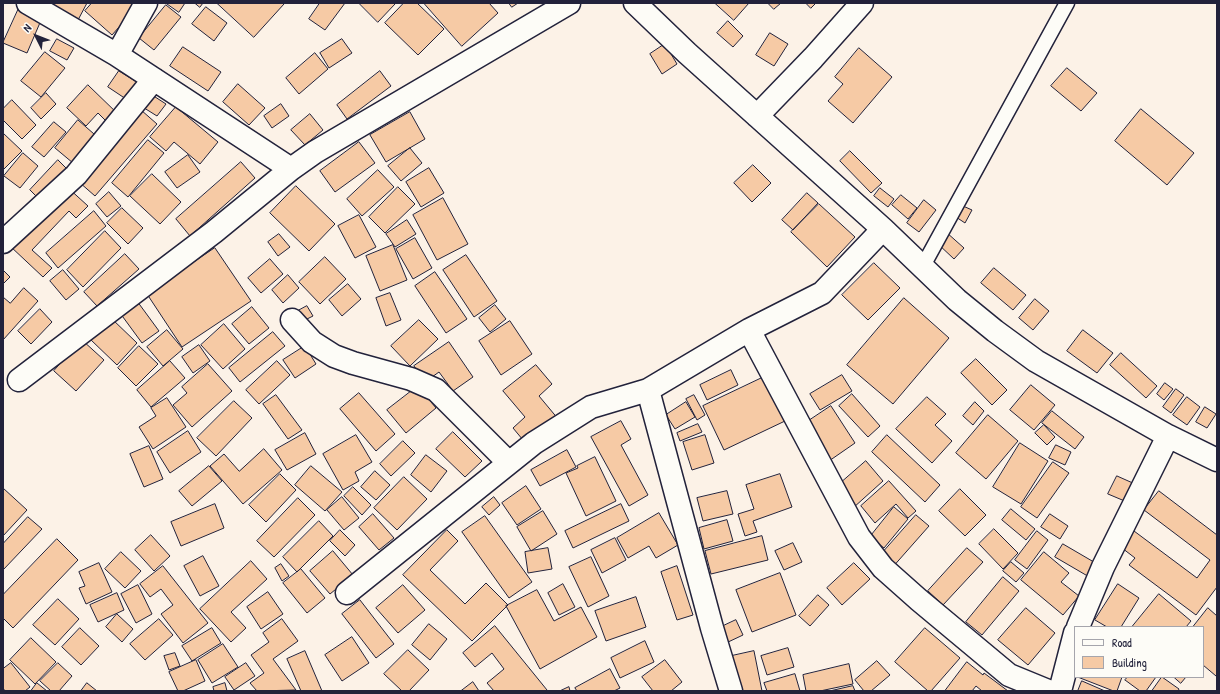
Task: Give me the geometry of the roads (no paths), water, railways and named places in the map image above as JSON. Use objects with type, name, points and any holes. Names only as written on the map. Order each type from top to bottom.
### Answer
[{"type":"street","points":[[28,3],[117,55],[291,169]]},
{"type":"street","points":[[117,55],[146,3]]},
{"type":"street","points":[[19,380],[214,232],[291,169],[337,138],[568,3]]},
{"type":"street","points":[[757,116],[813,58],[862,3]]},
{"type":"street","points":[[638,4],[757,116],[923,266],[957,300],[994,331],[1036,361],[1168,436],[1217,460]]},
{"type":"street","points":[[3,242],[76,175],[154,79]]},
{"type":"street","points":[[347,593],[534,443],[591,407],[648,390],[749,330],[822,293],[883,229]]},
{"type":"street","points":[[292,320],[312,342],[334,356],[353,363],[411,379],[436,390],[509,463]]},
{"type":"street","points":[[749,330],[859,537],[883,568],[1009,675],[1048,691]]},
{"type":"street","points":[[648,390],[712,628],[731,691]]},
{"type":"street","points":[[1078,626],[1103,567],[1168,436]]},
{"type":"street","points":[[1060,691],[1074,637]]},
{"type":"lane","points":[[923,266],[1067,3]]}]
